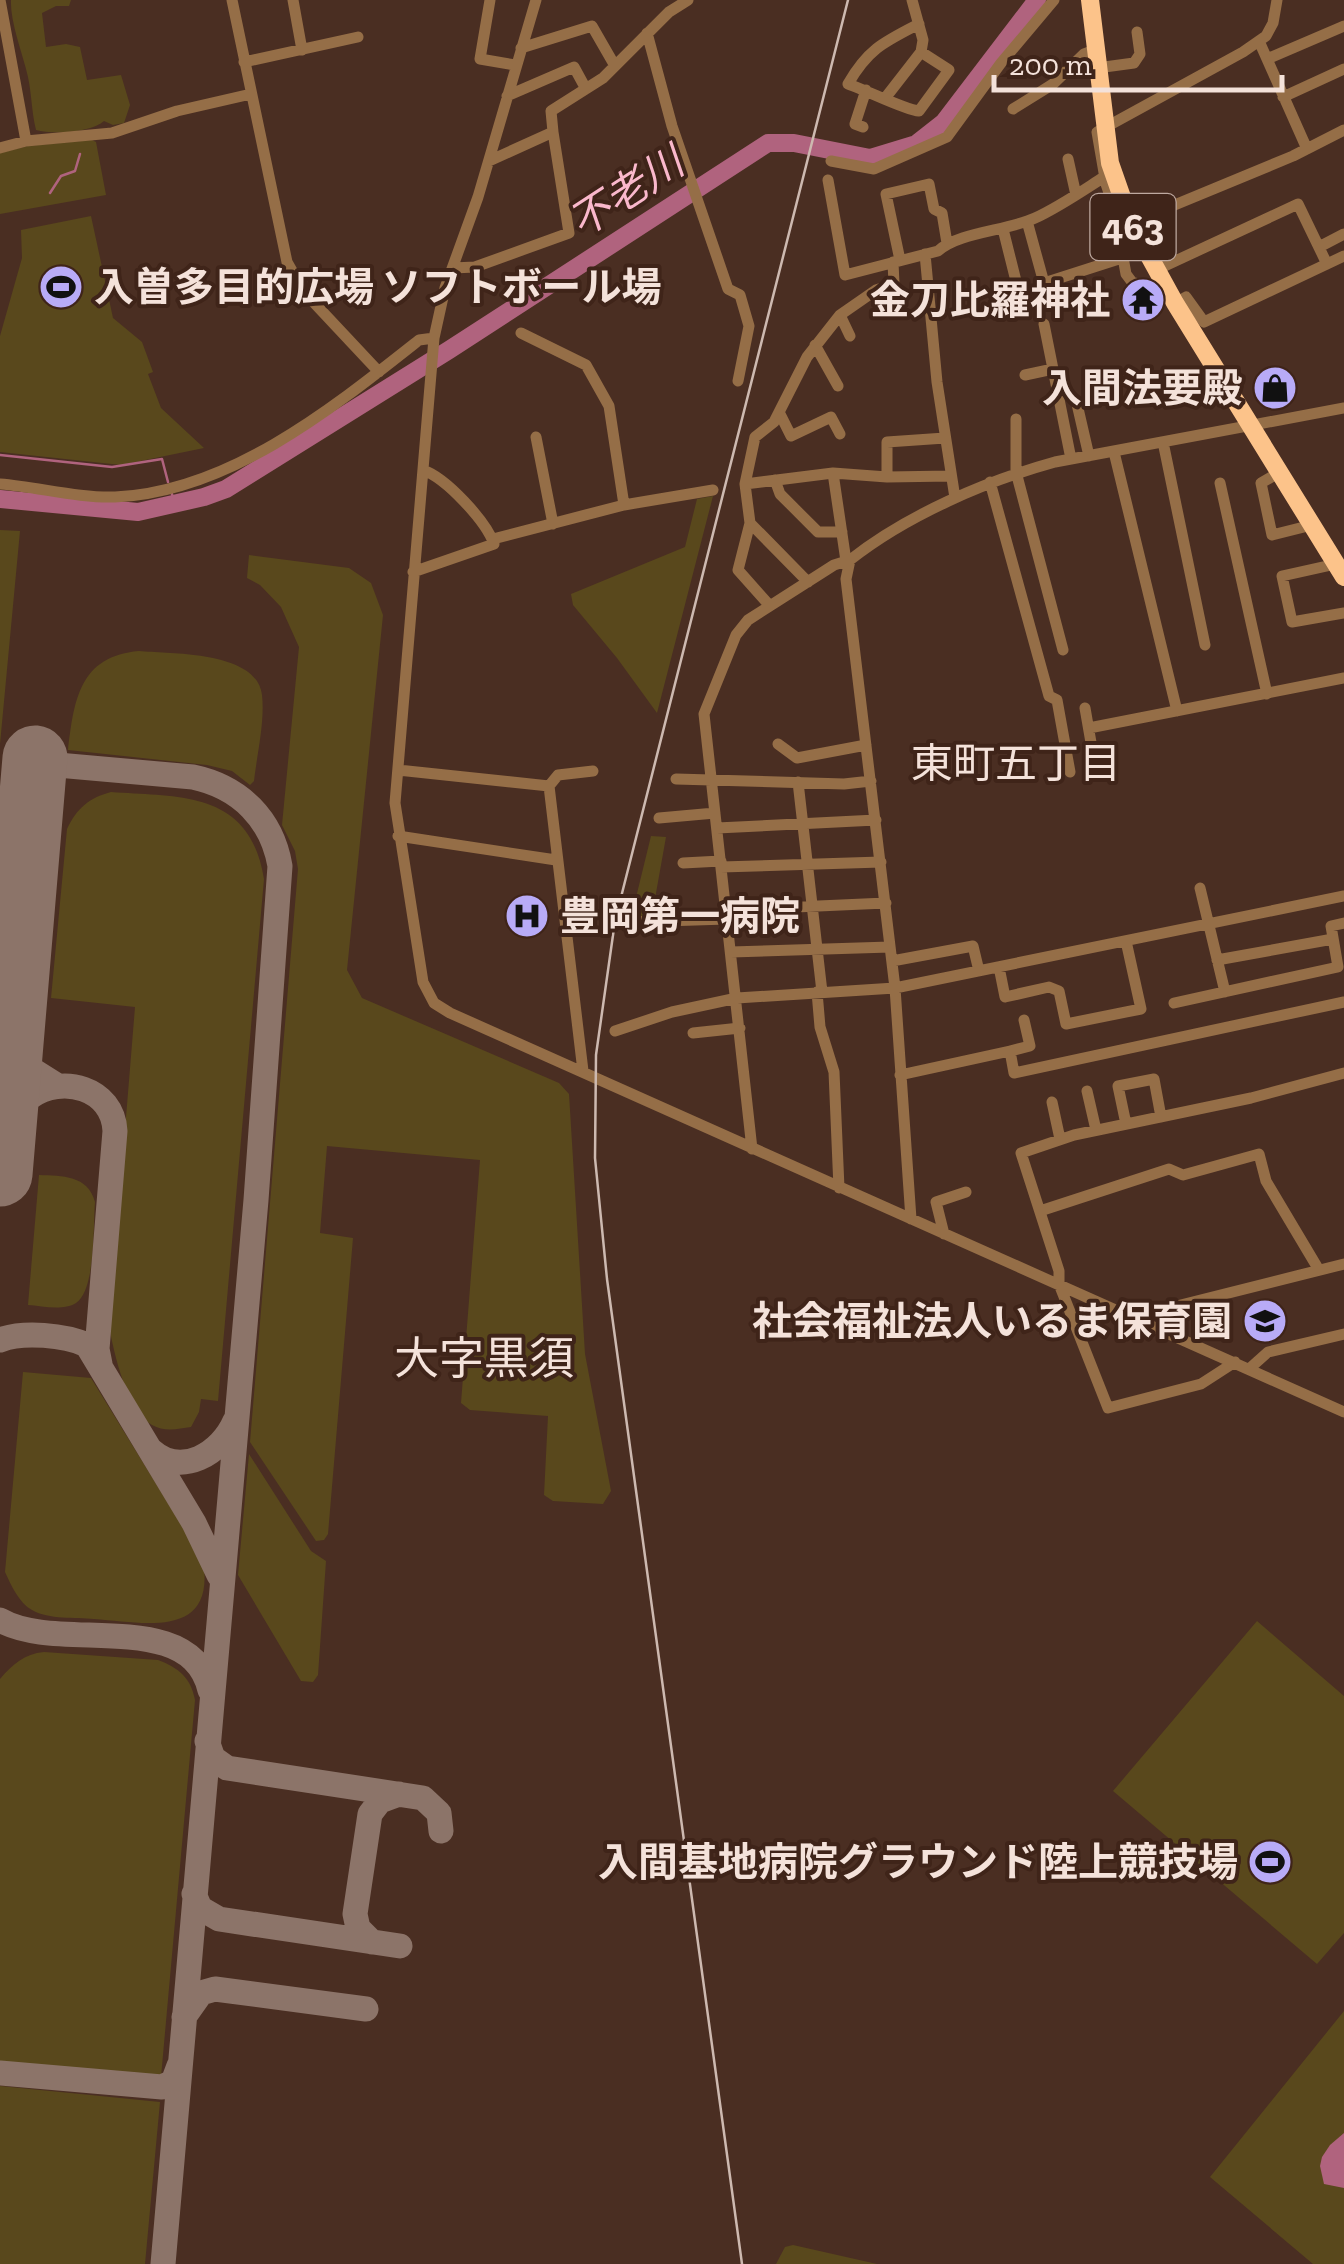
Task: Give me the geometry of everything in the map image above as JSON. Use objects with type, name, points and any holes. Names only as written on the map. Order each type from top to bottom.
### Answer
[{"type":"highway","name":"463","points":[[1090,0],[1110,163],[1132,223],[1170,295],[1340,570]]},
{"type":"street","points":[[0,0],[26,141]]},
{"type":"street","points":[[232,0],[288,262],[304,292],[378,372]]},
{"type":"street","points":[[292,0],[302,50]]},
{"type":"street","points":[[490,0],[480,59],[515,66]]},
{"type":"street","points":[[536,0],[489,161],[440,305],[434,342],[395,803],[427,995],[450,1014],[1344,1412]]},
{"type":"street","points":[[453,268],[475,267],[569,233],[551,111],[615,66],[669,12],[688,0]]},
{"type":"street","points":[[886,97],[920,52],[923,40],[912,0]]},
{"type":"street","points":[[830,161],[874,169],[946,137],[1054,0]]},
{"type":"street","points":[[1277,0],[1273,23],[1259,41],[1097,132],[1104,177],[1125,240],[1122,258],[1132,282],[1186,297],[1204,322],[1344,256]]},
{"type":"street","points":[[918,24],[876,46],[848,84],[919,111],[949,70],[920,52]]},
{"type":"street","points":[[521,48],[592,26],[615,66]]},
{"type":"street","points":[[1267,60],[1344,26]]},
{"type":"street","points":[[1013,109],[1053,84],[1084,54],[1134,63],[1140,54],[1137,32]]},
{"type":"street","points":[[647,33],[684,160],[728,289],[740,295],[750,326],[738,382]]},
{"type":"street","points":[[244,62],[358,37]]},
{"type":"street","points":[[1259,41],[1306,149]]},
{"type":"street","points":[[506,96],[574,67],[586,89]]},
{"type":"street","points":[[1284,96],[1344,70]]},
{"type":"street","points":[[863,126],[855,124],[866,90]]},
{"type":"street","points":[[0,148],[26,141],[112,132],[250,94]]},
{"type":"street","points":[[1132,223],[1344,130]]},
{"type":"street","points":[[489,161],[553,132]]},
{"type":"street","points":[[1068,159],[1076,194]]},
{"type":"street","points":[[828,180],[845,275],[938,251],[948,242],[1027,221],[1104,177]]},
{"type":"street","points":[[770,606],[738,570],[750,523],[745,484],[755,437],[774,422],[815,345],[840,315],[876,290],[894,284],[897,261],[886,194],[929,184],[934,209],[942,213],[948,242]]},
{"type":"street","points":[[1156,270],[1298,204],[1327,264]]},
{"type":"street","points":[[1027,221],[1044,282],[1122,258]]},
{"type":"street","points":[[1003,230],[1021,301]]},
{"type":"street","points":[[1319,246],[1344,234]]},
{"type":"street","points":[[924,254],[954,498]]},
{"type":"street","points":[[840,315],[850,336]]},
{"type":"street","points":[[1044,324],[1072,459]]},
{"type":"street","points":[[521,333],[586,366],[609,406],[624,505]]},
{"type":"street","points":[[0,484],[112,497],[186,484],[237,465],[378,372],[418,340],[434,342]]},
{"type":"street","points":[[815,345],[838,386]]},
{"type":"street","points":[[1024,375],[1053,369]]},
{"type":"street","points":[[1077,404],[1088,456]]},
{"type":"street","points":[[752,1149],[704,714],[736,635],[748,620],[808,582],[954,498],[1016,472],[1344,408]]},
{"type":"street","points":[[779,412],[791,436],[831,418],[840,434]]},
{"type":"street","points":[[1016,418],[1016,472],[1062,646],[1036,647]]},
{"type":"street","points":[[536,436],[552,524]]},
{"type":"street","points":[[888,477],[887,442],[946,438]]},
{"type":"street","points":[[1163,442],[1205,646]]},
{"type":"street","points":[[1114,452],[1177,711]]},
{"type":"street","points":[[413,572],[494,544],[472,510],[436,476],[424,470]]},
{"type":"street","points":[[1280,472],[1261,483],[1272,535],[1312,526]]},
{"type":"street","points":[[745,484],[833,473],[951,476]]},
{"type":"street","points":[[833,473],[848,560],[846,579],[895,988],[911,1219]]},
{"type":"street","points":[[775,480],[780,494],[818,532],[842,532]]},
{"type":"street","points":[[990,482],[1049,696],[1057,700],[1070,772]]},
{"type":"street","points":[[1220,483],[1267,694]]},
{"type":"street","points":[[493,539],[624,505],[713,490]]},
{"type":"street","points":[[750,523],[808,582]]},
{"type":"street","points":[[1340,570],[1282,576],[1292,622],[1344,613]]},
{"type":"street","points":[[1088,728],[1344,678]]},
{"type":"street","points":[[1085,708],[1093,754]]},
{"type":"street","points":[[778,744],[797,758],[866,745]]},
{"type":"street","points":[[801,757],[802,824],[820,1027],[834,1072],[839,1188]]},
{"type":"street","points":[[398,770],[549,786]]},
{"type":"street","points":[[583,1070],[549,786],[558,775],[593,771]]},
{"type":"street","points":[[676,779],[871,781]]},
{"type":"street","points":[[659,818],[715,814]]},
{"type":"street","points":[[717,828],[802,824],[875,814]]},
{"type":"street","points":[[398,836],[556,860]]},
{"type":"street","points":[[683,862],[880,862]]},
{"type":"street","points":[[1200,888],[1225,992]]},
{"type":"street","points":[[615,1031],[672,1012],[737,998],[895,988],[1344,896]]},
{"type":"street","points":[[632,922],[886,903]]},
{"type":"street","points":[[1174,1003],[1338,967],[1331,926],[1344,923]]},
{"type":"street","points":[[1217,960],[1333,939]]},
{"type":"street","points":[[998,967],[1006,997],[1048,987],[1059,991],[1066,1024],[1140,1009],[1126,941]]},
{"type":"street","points":[[892,961],[972,946],[979,971]]},
{"type":"street","points":[[731,952],[890,947]]},
{"type":"street","points":[[1010,1051],[1014,1073],[1344,1002]]},
{"type":"street","points":[[900,1075],[1030,1046],[1024,1020]]},
{"type":"street","points":[[692,1032],[740,1028]]},
{"type":"street","points":[[1235,1362],[1201,1384],[1108,1408],[1059,1284],[1059,1271],[1022,1152],[1096,1130],[1251,1098],[1344,1073]]},
{"type":"street","points":[[1126,1124],[1118,1086],[1154,1078],[1162,1117]]},
{"type":"street","points":[[1087,1091],[1096,1130]]},
{"type":"street","points":[[1052,1102],[1060,1140]]},
{"type":"street","points":[[1040,1211],[1169,1169],[1183,1175],[1259,1154],[1266,1182],[1320,1270]]},
{"type":"street","points":[[944,1234],[936,1202],[966,1192]]},
{"type":"street","points":[[1133,1317],[1344,1264]]},
{"type":"street","points":[[1249,1368],[1268,1352],[1344,1334]]},
{"type":"shaded area","points":[[11,0],[71,0],[69,6],[56,6],[42,13],[46,47],[80,47],[87,80],[121,75],[130,105],[124,123],[113,125],[104,121],[72,132],[36,130]]},
{"type":"shaded area","points":[[96,142],[106,195],[0,214],[0,153],[28,146]]},
{"type":"shaded area","points":[[91,216],[113,318],[142,342],[153,372],[148,374],[161,408],[204,448],[121,465],[0,452],[0,336],[22,258],[21,230]]},
{"type":"shaded area","points":[[713,496],[657,713],[573,605],[571,594],[685,547],[697,499]]},
{"type":"shaded area","points":[[0,530],[20,531],[0,744]]},
{"type":"shaded area","points":[[249,555],[349,568],[371,583],[383,615],[347,970],[362,998],[559,1083],[569,1094],[585,1354],[611,1491],[603,1504],[553,1501],[544,1495],[548,1416],[470,1410],[461,1403],[480,1160],[327,1146],[320,1233],[353,1238],[328,1534],[324,1540],[316,1541],[250,1442],[298,869],[295,851],[282,825],[299,647],[281,607],[260,585],[247,578]]},
{"type":"shaded area","points":[[139,651],[211,658],[245,670],[257,681],[262,716],[254,781],[250,785],[232,771],[207,765],[68,750],[83,684],[103,662]]},
{"type":"shaded area","points":[[111,792],[187,799],[228,814],[244,829],[256,850],[264,879],[218,1401],[201,1399],[191,1427],[176,1429],[152,1425],[135,1408],[123,1381],[109,1326],[135,1007],[51,998],[67,829],[84,805]]},
{"type":"shaded area","points":[[651,836],[666,837],[651,921],[630,922]]},
{"type":"shaded area","points":[[39,1175],[80,1182],[95,1202],[87,1285],[76,1303],[65,1307],[28,1305]]},
{"type":"shaded area","points":[[23,1372],[91,1378],[203,1560],[204,1585],[199,1603],[188,1614],[155,1623],[62,1618],[39,1613],[19,1598],[5,1572]]},
{"type":"shaded area","points":[[249,1454],[311,1551],[326,1561],[318,1675],[313,1682],[301,1681],[238,1575]]},
{"type":"shaded area","name":"入間基地病院グラウンド陸上競技場","points":[[1257,1621],[1344,1696],[1344,1933],[1317,1964],[1113,1791]]},
{"type":"shaded area","points":[[44,1652],[158,1660],[183,1675],[193,1692],[161,2077],[0,2064],[0,1679],[19,1661]]},
{"type":"shaded area","points":[[1344,2011],[1344,2264],[1313,2264],[1210,2177]]},
{"type":"shaded area","points":[[0,2086],[160,2102],[145,2264],[0,2264]]},
{"type":"shaded area","points":[[1344,2133],[1344,2188],[1324,2184],[1320,2166],[1330,2145]]},
{"type":"shaded area","points":[[793,2245],[877,2264],[776,2264],[785,2247]]},
{"type":"waterway","name":"不老川","points":[[0,499],[138,512],[226,489],[768,143],[794,143],[870,158],[916,144],[944,122],[1037,0]]},
{"type":"waterway","points":[[50,193],[61,176],[75,171],[80,154]]},
{"type":"waterway","points":[[0,455],[112,467],[162,459],[168,482]]},
{"type":"waterway","points":[[171,490],[174,503]]},
{"type":"taxiway","points":[[35,763],[193,777],[210,782],[251,808],[270,834],[280,866],[256,1200],[163,2264]]},
{"type":"taxiway","points":[[0,999],[17,970]]},
{"type":"taxiway","points":[[12,1034],[31,1069],[58,1086]]},
{"type":"taxiway","points":[[0,1073],[7,1089]]},
{"type":"taxiway","points":[[3,1136],[25,1101],[56,1087],[70,1086],[96,1095],[112,1116],[115,1131],[97,1349],[100,1364]]},
{"type":"taxiway","points":[[0,1340],[44,1335],[87,1345],[194,1523],[219,1575]]},
{"type":"taxiway","points":[[152,1451],[175,1462],[199,1458],[220,1443],[235,1421]]},
{"type":"taxiway","points":[[0,1620],[25,1629],[119,1636],[177,1648],[198,1664],[210,1690]]},
{"type":"taxiway","points":[[207,1741],[213,1758],[227,1768],[423,1798],[439,1813],[441,1831]]},
{"type":"taxiway","points":[[372,1942],[358,1928],[355,1914],[370,1814],[380,1801],[399,1794]]},
{"type":"taxiway","points":[[194,1894],[200,1908],[219,1919],[400,1946]]},
{"type":"taxiway","points":[[184,2017],[201,1993],[215,1989],[366,2009]]},
{"type":"taxiway","points":[[0,2073],[162,2087],[173,2082],[179,2066]]},
{"type":"runway","points":[[0,1174],[35,758]]},
{"type":"railway","points":[[742,2264],[607,1279],[595,1158],[596,1055],[615,921],[848,0]]},
{"type":"place","name":"入曽多目的広場 ソフトボール場","points":[[61,287]]},
{"type":"place","name":"金刀比羅神社","points":[[1143,300]]},
{"type":"place","name":"入間法要殿","points":[[1275,388]]},
{"type":"place","name":"豊岡第一病院","points":[[527,916]]},
{"type":"place","name":"社会福祉法人いるま保育園","points":[[1265,1321]]},
{"type":"place","name":"入間基地病院グラウンド陸上競技場","points":[[1270,1862]]},
{"type":"district","name":"東町五丁目","points":[[1016,763]]},
{"type":"district","name":"大字黒須","points":[[484,1359]]}]
